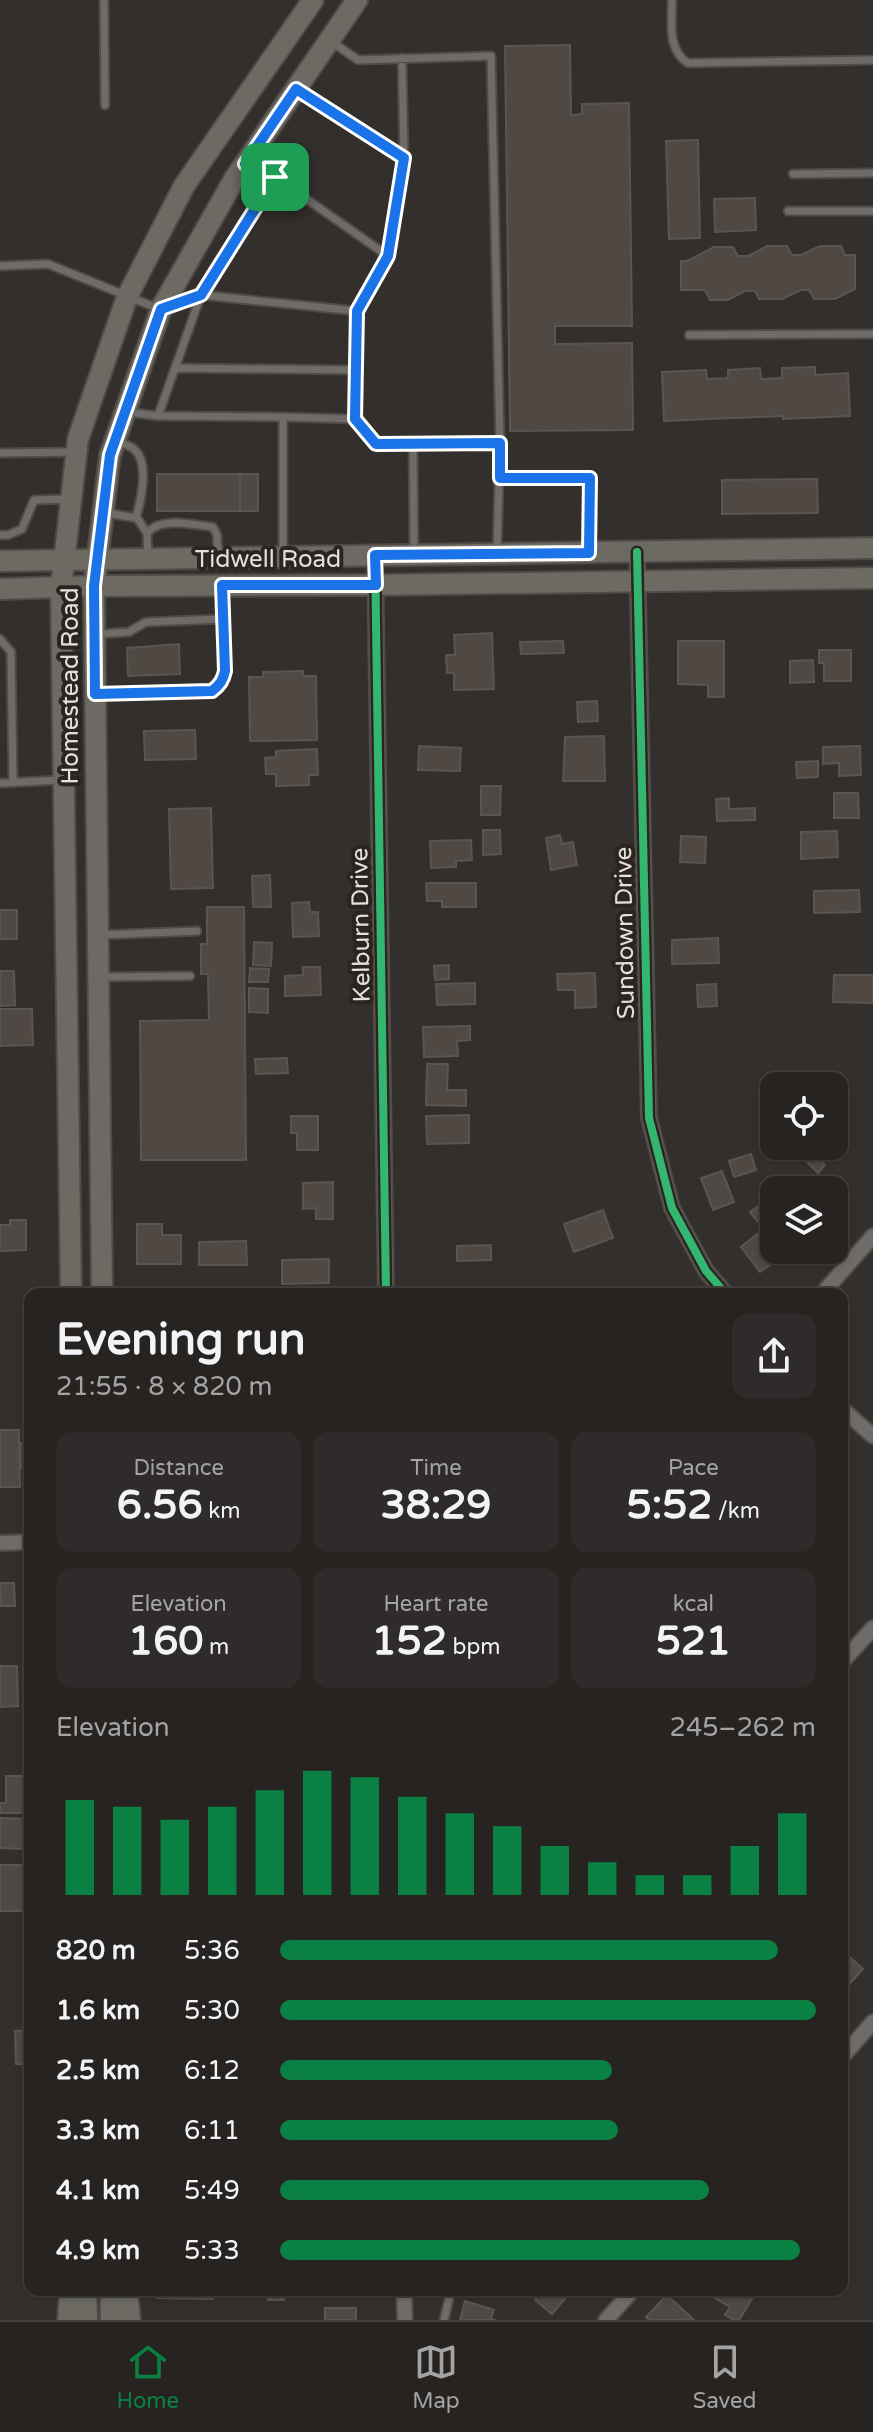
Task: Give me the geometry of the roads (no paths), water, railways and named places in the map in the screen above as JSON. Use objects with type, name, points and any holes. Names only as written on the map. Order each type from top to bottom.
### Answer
[{"type":"main road","name":"Homestead Road","points":[[71,1288],[61,588],[78,439],[127,297],[184,186],[313,0]]},
{"type":"main road","name":"Homestead Road","points":[[102,1288],[94,586],[110,455],[161,309],[245,164],[357,0]]},
{"type":"main road","points":[[264,70],[296,89]]},
{"type":"main road","name":"Tidwell Road","points":[[0,561],[873,548]]},
{"type":"main road","name":"Tidwell Road","points":[[0,589],[873,578]]},
{"type":"main road","points":[[65,831],[97,833]]},
{"type":"main road","points":[[68,1088],[99,1083]]},
{"type":"main road","points":[[68,2320],[70,2296]]},
{"type":"main road","points":[[86,2296],[87,2320]]},
{"type":"main road","points":[[111,2296],[111,2320]]},
{"type":"main road","points":[[128,2296],[130,2320]]},
{"type":"street","name":"Sundown Drive","points":[[637,552],[649,1118],[672,1208],[706,1271],[721,1288]]},
{"type":"street","name":"Kelburn Drive","points":[[375,555],[386,1288]]},
{"type":"street","points":[[827,1288],[873,1236]]},
{"type":"street","points":[[848,1414],[873,1436]]},
{"type":"street","points":[[0,1543],[24,1542]]},
{"type":"street","points":[[848,1655],[873,1628]]},
{"type":"street","points":[[848,2050],[873,2022]]},
{"type":"street","points":[[404,2296],[405,2320]]},
{"type":"street","points":[[606,2320],[628,2296]]},
{"type":"lane","points":[[104,0],[105,105]]},
{"type":"lane","points":[[672,0],[673,42],[677,57],[688,63],[873,60]]},
{"type":"lane","points":[[329,40],[358,60],[491,56],[500,443],[497,554]]},
{"type":"lane","points":[[402,58],[404,158],[388,256],[357,311],[355,419],[376,444],[500,443]]},
{"type":"lane","points":[[296,89],[404,158]]},
{"type":"lane","points":[[245,164],[275,177],[388,256]]},
{"type":"lane","points":[[793,174],[873,173]]},
{"type":"lane","points":[[158,416],[201,295],[275,177]]},
{"type":"lane","points":[[788,211],[873,211]]},
{"type":"lane","points":[[0,266],[48,264],[161,309],[201,295],[357,311]]},
{"type":"lane","points":[[689,335],[873,334]]},
{"type":"lane","points":[[175,368],[356,370]]},
{"type":"lane","points":[[125,412],[158,416],[355,419]]},
{"type":"lane","points":[[283,417],[283,556]]},
{"type":"lane","points":[[116,440],[134,448],[141,461],[143,496],[136,517]]},
{"type":"lane","points":[[413,444],[414,555]]},
{"type":"lane","points":[[0,453],[76,452]]},
{"type":"lane","points":[[500,478],[590,478],[589,553]]},
{"type":"lane","points":[[0,535],[22,529],[34,500],[71,499]]},
{"type":"lane","points":[[103,512],[136,517],[143,524],[147,533],[148,558]]},
{"type":"lane","points":[[147,533],[151,528],[168,524],[213,527],[217,535],[218,557]]},
{"type":"lane","points":[[95,694],[212,691],[223,679],[225,671],[222,585]]},
{"type":"lane","points":[[95,634],[129,632],[146,622],[223,619]]},
{"type":"lane","points":[[0,639],[11,652],[13,782]]},
{"type":"lane","points":[[0,783],[64,779]]},
{"type":"lane","points":[[98,935],[197,931]]},
{"type":"lane","points":[[98,977],[190,976]]},
{"type":"lane","points":[[444,2320],[450,2296]]}]
